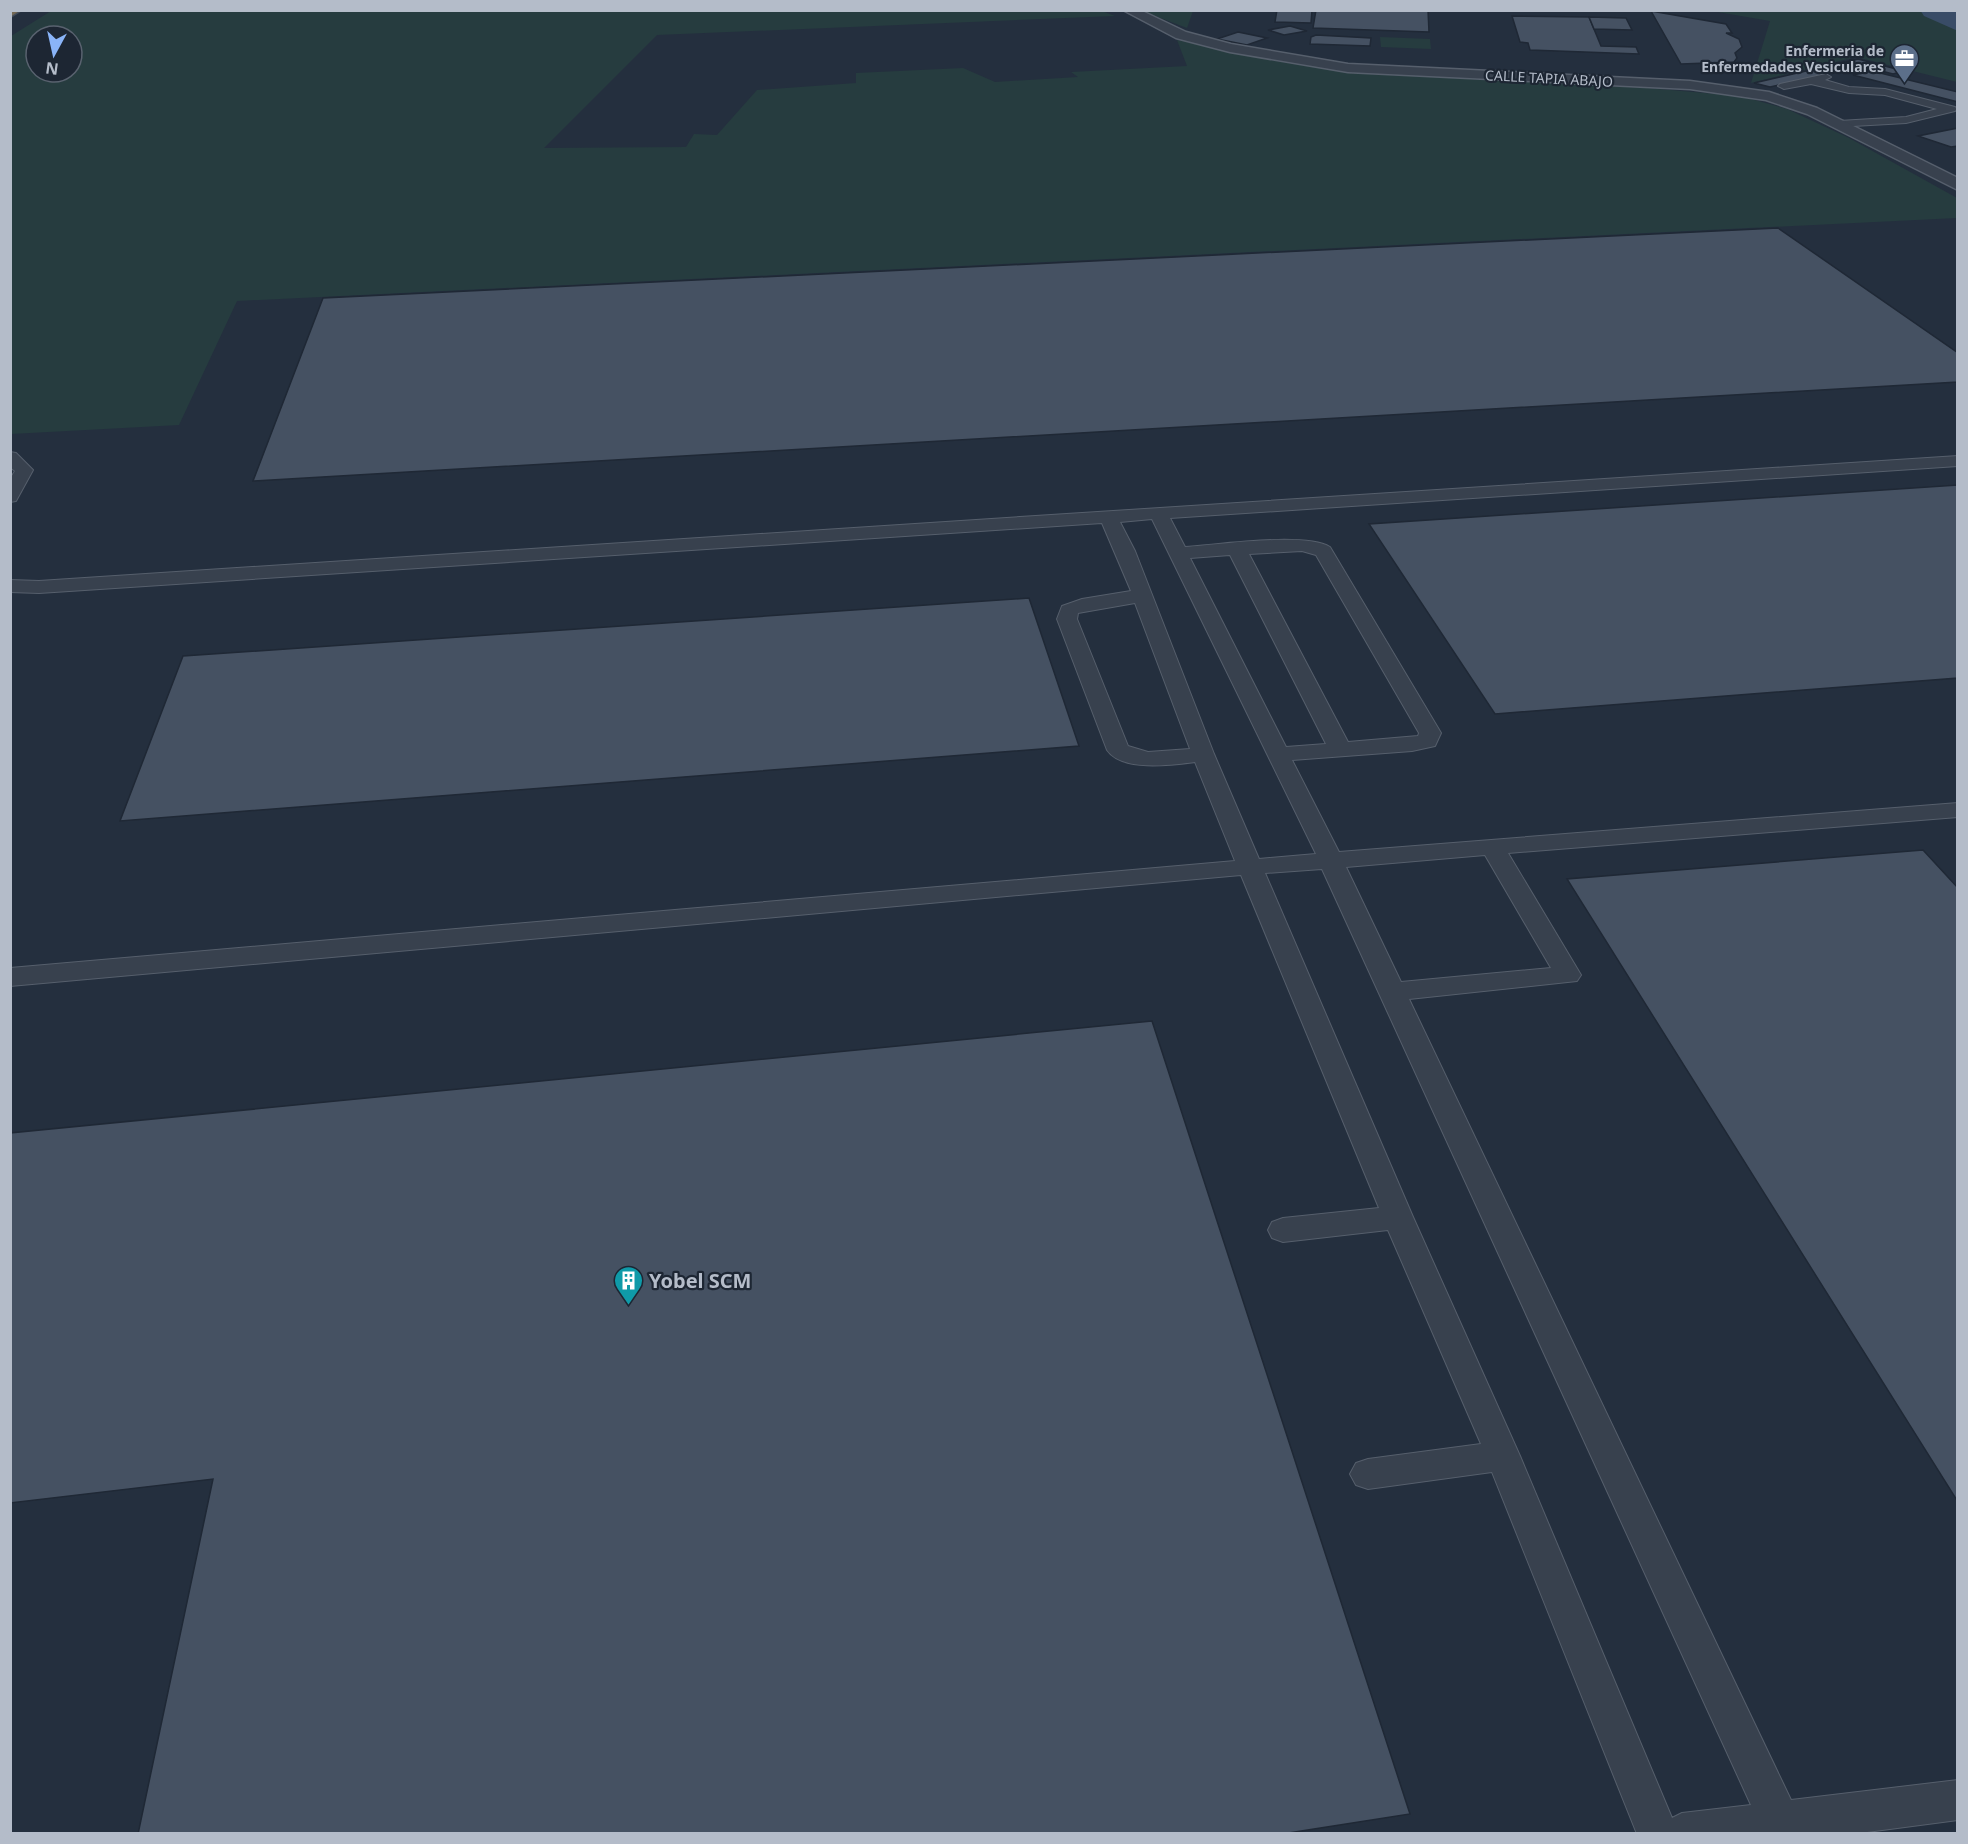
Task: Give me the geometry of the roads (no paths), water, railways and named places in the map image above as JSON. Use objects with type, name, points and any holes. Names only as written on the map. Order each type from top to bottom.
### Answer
[{"type":"highway","points":[[10,13],[15,10]]},
{"type":"street","name":"CALLE TAPIA ABAJO","points":[[1129,10],[1181,34],[1230,48],[1287,59],[1394,71],[1590,79],[1734,90],[1792,103],[1958,185]]},
{"type":"lane","points":[[1784,86],[1841,74]]},
{"type":"lane","points":[[1861,78],[1880,83],[1885,92]]},
{"type":"lane","points":[[1810,80],[1849,90],[1885,92],[1954,108]]},
{"type":"lane","points":[[1839,125],[1905,120],[1954,108]]},
{"type":"lane","points":[[10,457],[24,470],[10,497]]},
{"type":"lane","points":[[10,586],[51,586],[1958,462]]},
{"type":"lane","points":[[1159,514],[1331,861],[1784,1828]]},
{"type":"lane","points":[[1108,517],[1125,551],[1140,596],[1250,867],[1398,1217],[1503,1456],[1658,1833]]},
{"type":"lane","points":[[1179,553],[1302,545],[1316,547],[1323,551],[1430,733],[1427,741],[1412,744],[1278,754]]},
{"type":"lane","points":[[1236,548],[1341,750]]},
{"type":"lane","points":[[1140,596],[1082,604],[1069,610],[1067,619],[1118,750],[1130,757],[1143,759],[1203,754]]},
{"type":"lane","points":[[10,977],[1250,867],[1958,810]]},
{"type":"lane","points":[[1393,992],[1568,975],[1493,848]]},
{"type":"lane","points":[[1283,1230],[1398,1217]]},
{"type":"lane","points":[[1368,1474],[1503,1456]]},
{"type":"lane","points":[[1682,1833],[1784,1828],[1958,1800]]},
{"type":"waterway","points":[[1934,10],[1958,22]]},
{"type":"place","name":"Enfermeria de Enfermedades Vesiculares","points":[[1905,84]]},
{"type":"place","name":"Yobel SCM","points":[[628,1306]]}]
